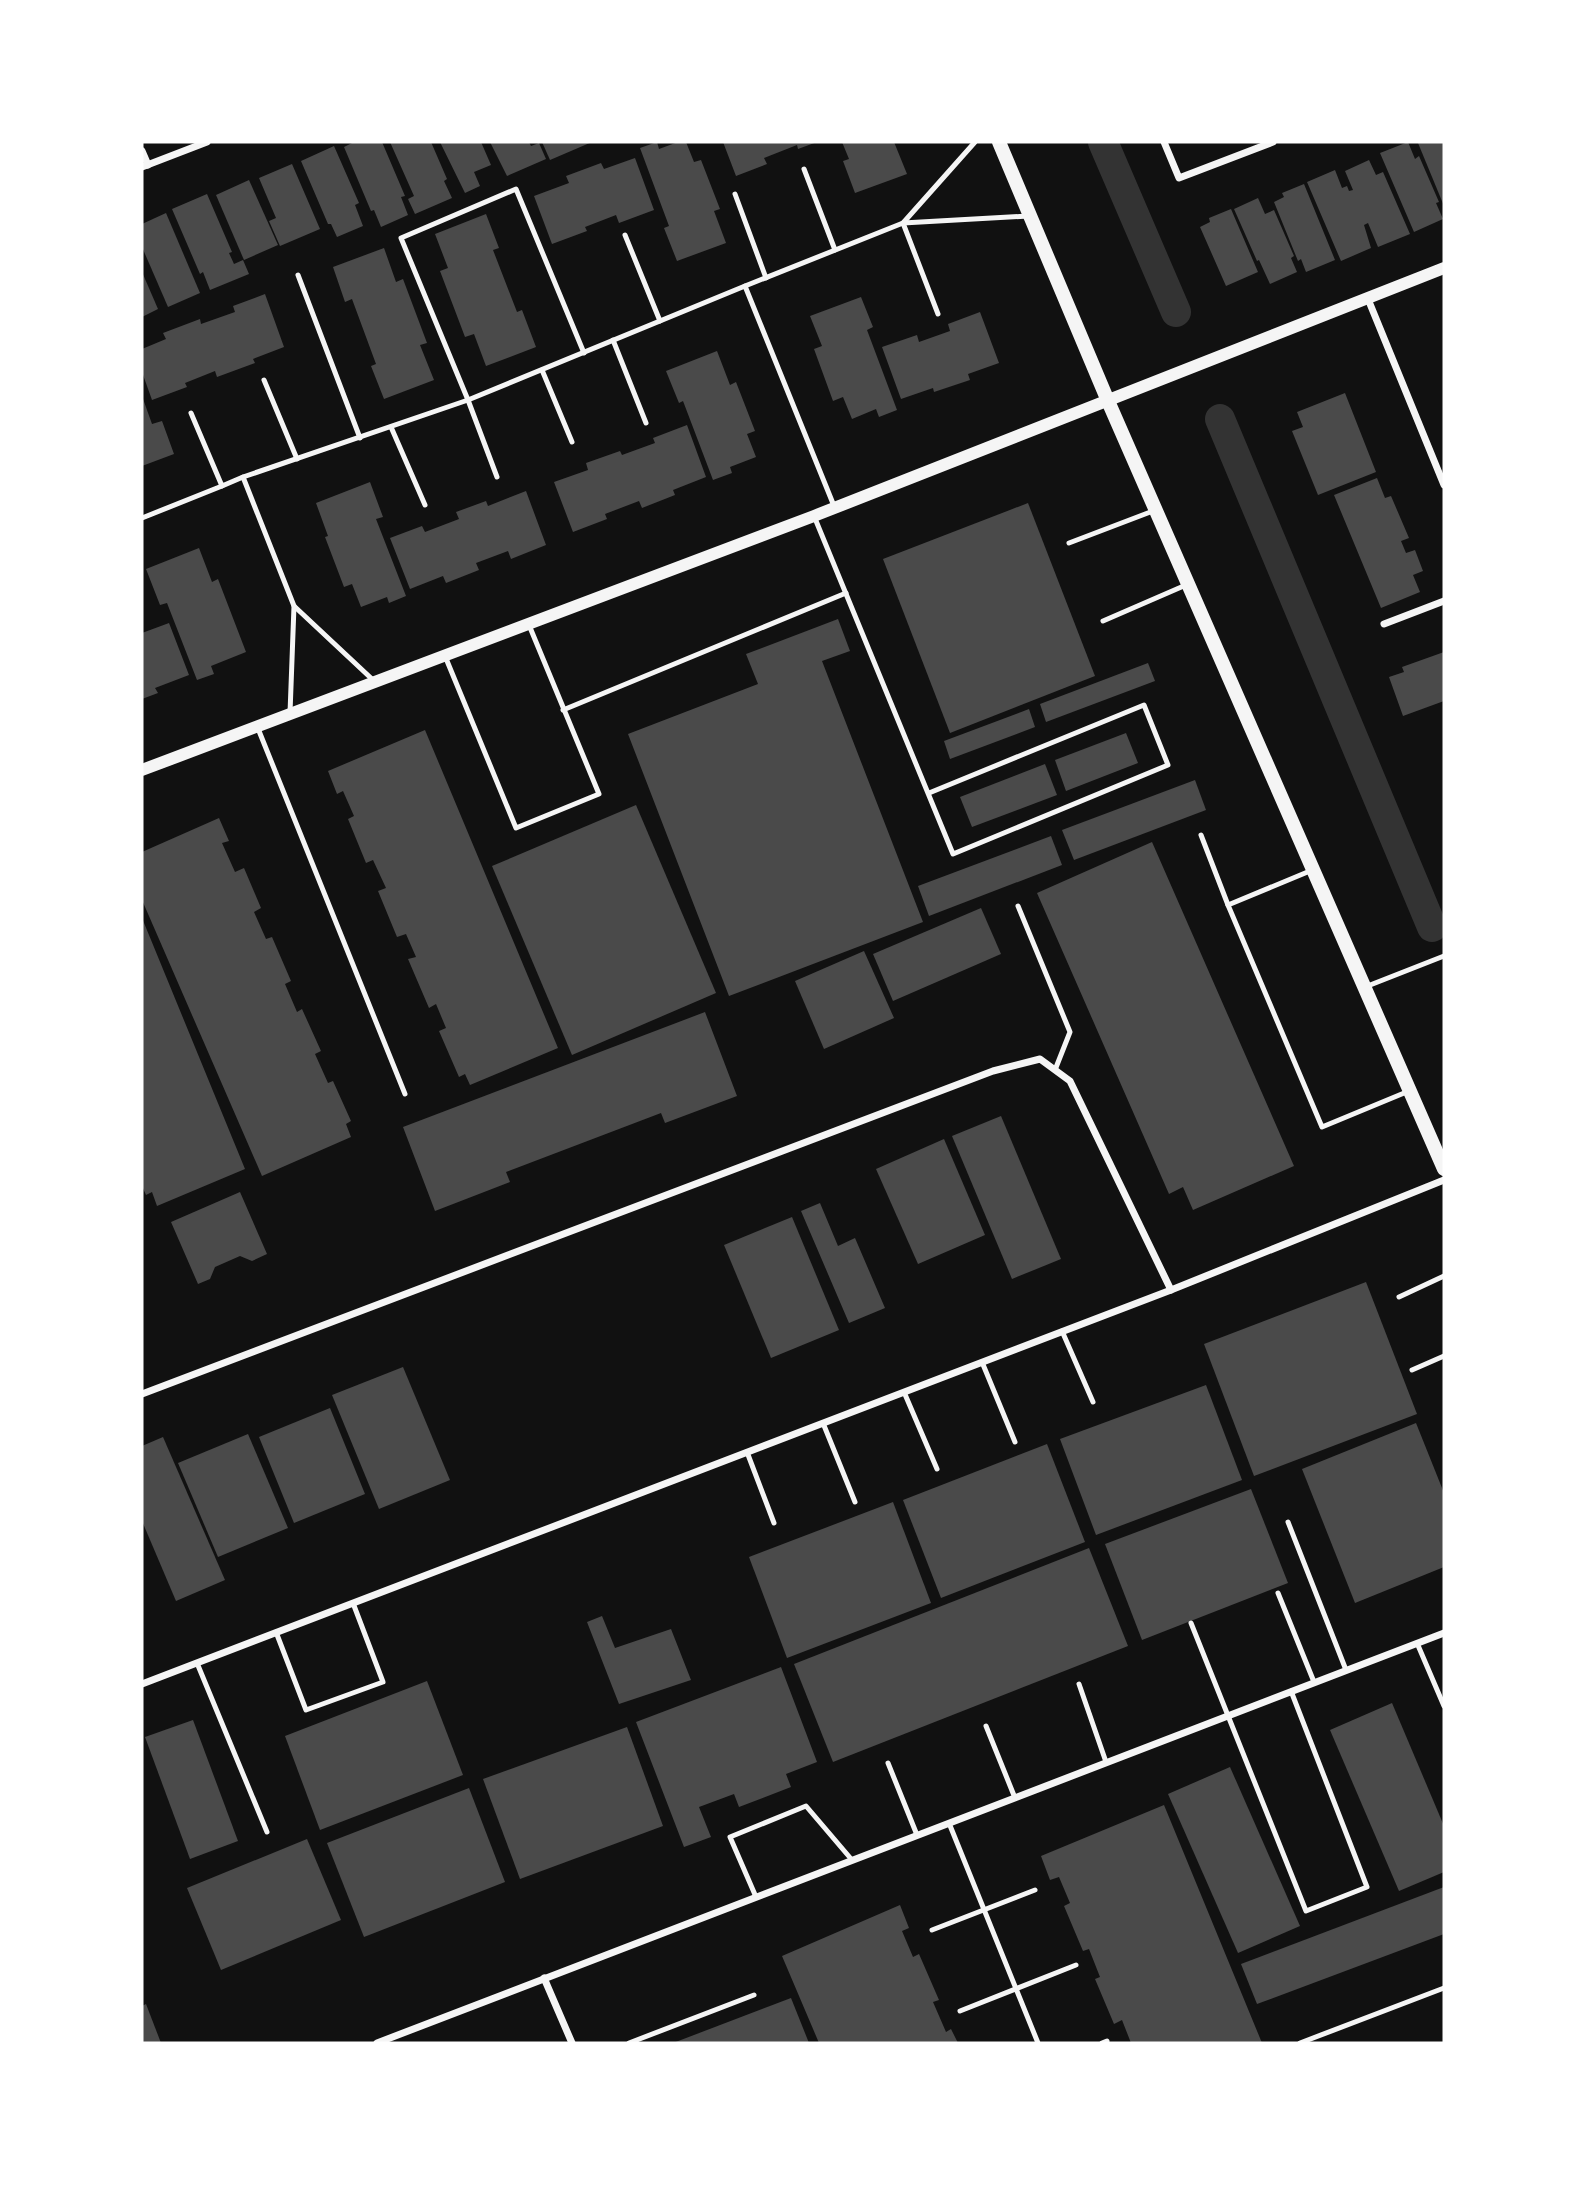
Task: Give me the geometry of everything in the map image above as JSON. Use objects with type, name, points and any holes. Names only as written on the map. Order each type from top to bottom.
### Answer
[{"type":"main road","points":[[999,142],[1108,401],[1444,1170]]},
{"type":"street","points":[[142,151],[145,166],[207,142]]},
{"type":"street","points":[[1164,142],[1179,178],[1273,142]]},
{"type":"street","points":[[142,770],[835,508],[1444,268]]},
{"type":"street","points":[[1368,299],[1444,485]]},
{"type":"street","points":[[1384,624],[1444,601]]},
{"type":"street","points":[[142,1394],[993,1071],[1040,1059],[1070,1081],[1171,1290]]},
{"type":"street","points":[[142,1684],[1171,1290],[1444,1180]]},
{"type":"street","points":[[377,2043],[1444,1633]]},
{"type":"street","points":[[544,1978],[572,2043]]},
{"type":"lane","points":[[903,223],[975,142]]},
{"type":"lane","points":[[804,169],[835,250]]},
{"type":"lane","points":[[497,477],[401,238],[516,189],[583,353]]},
{"type":"lane","points":[[736,194],[766,278]]},
{"type":"lane","points":[[142,518],[243,477],[468,400],[903,223],[1031,216]]},
{"type":"lane","points":[[903,223],[938,314]]},
{"type":"lane","points":[[625,235],[660,321]]},
{"type":"lane","points":[[298,275],[360,438]]},
{"type":"lane","points":[[745,286],[835,508]]},
{"type":"lane","points":[[613,340],[646,423]]},
{"type":"lane","points":[[542,370],[572,442]]},
{"type":"lane","points":[[264,380],[297,459]]},
{"type":"lane","points":[[191,413],[222,486]]},
{"type":"lane","points":[[391,427],[425,505]]},
{"type":"lane","points":[[243,477],[294,606],[290,713]]},
{"type":"lane","points":[[1069,543],[1156,510]]},
{"type":"lane","points":[[814,516],[953,854],[1168,765],[1144,705],[929,793]]},
{"type":"lane","points":[[1103,621],[1189,584]]},
{"type":"lane","points":[[564,710],[846,593]]},
{"type":"lane","points":[[294,606],[375,682]]},
{"type":"lane","points":[[444,656],[516,828],[599,794],[528,624]]},
{"type":"lane","points":[[257,726],[405,1094]]},
{"type":"lane","points":[[1201,835],[1322,1127],[1410,1090]]},
{"type":"lane","points":[[1228,905],[1313,870]]},
{"type":"lane","points":[[1018,906],[1070,1032],[1055,1070]]},
{"type":"lane","points":[[1365,987],[1444,956]]},
{"type":"lane","points":[[1399,1297],[1444,1276]]},
{"type":"lane","points":[[1062,1331],[1093,1402]]},
{"type":"lane","points":[[1412,1370],[1444,1356]]},
{"type":"lane","points":[[982,1362],[1015,1442]]},
{"type":"lane","points":[[904,1392],[937,1469]]},
{"type":"lane","points":[[823,1423],[855,1502]]},
{"type":"lane","points":[[747,1452],[774,1523]]},
{"type":"lane","points":[[1288,1522],[1346,1670]]},
{"type":"lane","points":[[1278,1593],[1314,1682]]},
{"type":"lane","points":[[276,1633],[306,1710],[383,1682],[353,1603]]},
{"type":"lane","points":[[1191,1623],[1307,1911],[1367,1887],[1292,1691]]},
{"type":"lane","points":[[1417,1643],[1444,1706]]},
{"type":"lane","points":[[197,1663],[267,1832]]},
{"type":"lane","points":[[1079,1684],[1107,1762]]},
{"type":"lane","points":[[986,1726],[1015,1798]]},
{"type":"lane","points":[[888,1763],[917,1835]]},
{"type":"lane","points":[[756,1897],[730,1836],[806,1806],[852,1860]]},
{"type":"lane","points":[[949,1823],[1038,2043]]},
{"type":"lane","points":[[932,1930],[1035,1889]]},
{"type":"lane","points":[[960,2011],[1076,1965]]},
{"type":"lane","points":[[1300,2043],[1444,1988]]},
{"type":"lane","points":[[629,2043],[754,1995]]},
{"type":"building","points":[[354,142],[382,142],[405,196],[401,197],[408,215],[381,227],[374,210],[371,211],[344,147]]},
{"type":"building","points":[[390,142],[431,142],[452,198],[415,214],[408,199],[414,196]]},
{"type":"building","points":[[440,142],[481,142],[491,165],[474,172],[480,186],[465,193]]},
{"type":"building","points":[[490,142],[529,142],[531,146],[539,143],[546,159],[507,176]]},
{"type":"building","points":[[542,142],[592,142],[550,160]]},
{"type":"building","points":[[657,142],[659,149],[686,142],[694,162],[701,160],[720,209],[714,211],[726,243],[677,261],[664,228],[669,226],[640,148]]},
{"type":"building","points":[[723,142],[817,142],[798,149],[797,145],[764,158],[767,164],[736,176]]},
{"type":"building","points":[[842,142],[894,142],[907,174],[855,193],[843,161],[849,159]]},
{"type":"building","points":[[1408,142],[1415,159],[1419,156],[1439,202],[1436,203],[1443,219],[1414,232],[1380,153]]},
{"type":"building","points":[[1444,142],[1444,206],[1418,143]]},
{"type":"building","points":[[334,146],[359,203],[355,205],[363,226],[337,237],[331,224],[328,224],[301,161]]},
{"type":"building","points":[[635,158],[654,210],[619,223],[616,215],[585,227],[587,231],[552,244],[534,196],[569,183],[566,176],[601,163],[604,169]]},
{"type":"building","points":[[1369,160],[1376,175],[1383,172],[1410,234],[1378,247],[1368,223],[1364,225],[1371,248],[1341,261],[1307,182],[1335,170],[1342,188],[1347,186],[1349,191],[1353,190],[1345,171]]},
{"type":"building","points":[[292,164],[320,229],[280,246],[269,221],[276,218],[259,178]]},
{"type":"building","points":[[249,180],[278,245],[244,260],[216,195]]},
{"type":"building","points":[[1304,184],[1335,260],[1306,272],[1301,259],[1298,261],[1274,202],[1284,197],[1282,193]]},
{"type":"building","points":[[207,194],[232,252],[229,253],[234,264],[243,260],[249,274],[210,290],[203,272],[200,274],[172,209]]},
{"type":"building","points":[[1258,198],[1265,214],[1274,210],[1294,256],[1291,258],[1297,272],[1270,284],[1234,209]]},
{"type":"building","points":[[1231,209],[1258,272],[1226,286],[1200,227],[1210,222],[1209,218]]},
{"type":"building","points":[[166,213],[200,293],[168,307],[142,247],[142,224]]},
{"type":"building","points":[[486,214],[499,248],[493,250],[517,312],[522,310],[536,347],[486,366],[474,334],[465,337],[440,271],[448,268],[435,234]]},
{"type":"building","points":[[384,248],[396,282],[403,279],[427,343],[420,345],[434,380],[384,399],[371,366],[376,364],[352,299],[345,302],[333,267]]},
{"type":"building","points":[[142,272],[158,309],[142,317]]},
{"type":"building","points":[[265,294],[284,347],[253,359],[255,363],[217,377],[215,371],[185,383],[187,387],[152,400],[142,372],[142,349],[166,339],[163,333],[200,319],[201,324],[235,312],[233,306]]},
{"type":"building","points":[[861,297],[873,327],[867,330],[897,410],[879,417],[876,409],[852,419],[843,397],[833,401],[814,349],[822,346],[810,316]]},
{"type":"building","points":[[980,312],[999,363],[968,374],[970,380],[934,392],[933,388],[901,399],[882,347],[917,335],[919,342],[950,331],[948,324]]},
{"type":"building","points":[[717,351],[730,385],[736,382],[755,431],[747,434],[756,457],[730,467],[732,473],[713,480],[683,401],[679,403],[666,371]]},
{"type":"building","points":[[1345,393],[1376,472],[1318,495],[1292,431],[1303,427],[1297,412]]},
{"type":"building","points":[[142,396],[152,424],[162,421],[174,454],[142,466]]},
{"type":"building","points":[[687,425],[706,477],[673,490],[675,495],[642,508],[639,501],[605,514],[607,519],[573,532],[554,482],[588,470],[586,463],[620,451],[622,455],[655,443],[653,438]]},
{"type":"building","points":[[1377,478],[1385,498],[1391,496],[1409,538],[1401,541],[1406,553],[1415,550],[1423,571],[1413,575],[1420,592],[1381,608],[1334,495]]},
{"type":"building","points":[[370,482],[383,517],[376,519],[406,596],[389,603],[387,597],[361,607],[352,584],[344,587],[325,537],[328,536],[316,503]]},
{"type":"building","points":[[526,491],[546,545],[511,559],[508,551],[476,563],[479,570],[446,583],[443,576],[410,589],[390,538],[422,526],[425,532],[459,519],[456,512],[486,501],[488,506]]},
{"type":"building","points":[[1028,503],[1095,676],[950,733],[883,559]]},
{"type":"building","points":[[199,548],[212,582],[218,579],[246,652],[211,666],[214,674],[197,680],[167,603],[160,605],[146,569]]},
{"type":"building","points":[[838,619],[850,651],[822,661],[923,922],[729,996],[628,734],[758,684],[746,654]]},
{"type":"building","points":[[169,623],[189,675],[155,688],[158,693],[142,699],[142,633]]},
{"type":"building","points":[[1444,652],[1444,701],[1403,716],[1389,677],[1404,672],[1402,667]]},
{"type":"building","points":[[1148,663],[1155,681],[1046,722],[1040,704]]},
{"type":"building","points":[[1029,709],[1035,727],[950,759],[944,741]]},
{"type":"building","points":[[425,730],[558,1048],[470,1085],[465,1074],[459,1077],[439,1031],[446,1028],[436,1004],[429,1008],[408,959],[416,957],[406,934],[397,937],[378,891],[386,888],[373,860],[366,863],[348,819],[354,816],[343,791],[337,794],[328,771]]},
{"type":"building","points":[[1126,733],[1138,763],[1066,791],[1055,760]]},
{"type":"building","points":[[1045,764],[1057,795],[972,827],[960,797]]},
{"type":"building","points":[[1195,780],[1206,810],[1074,860],[1062,830]]},
{"type":"building","points":[[636,805],[716,993],[572,1055],[492,866]]},
{"type":"building","points":[[219,818],[229,841],[222,843],[235,872],[244,868],[261,908],[254,912],[266,939],[272,937],[291,981],[285,984],[297,1012],[302,1009],[321,1051],[315,1054],[328,1083],[333,1081],[351,1121],[346,1124],[351,1137],[262,1176],[142,900],[142,852]]},
{"type":"building","points":[[1051,836],[1062,865],[929,916],[918,886]]},
{"type":"building","points":[[1152,842],[1294,1166],[1193,1210],[1183,1187],[1169,1194],[1037,893]]},
{"type":"building","points":[[981,908],[1001,954],[893,1001],[873,954]]},
{"type":"building","points":[[142,918],[245,1169],[157,1206],[152,1192],[146,1195],[142,1186]]},
{"type":"building","points":[[864,951],[894,1018],[824,1049],[795,981]]},
{"type":"building","points":[[705,1012],[737,1096],[665,1123],[661,1113],[506,1172],[510,1182],[435,1211],[403,1127]]},
{"type":"building","points":[[1001,1116],[1061,1259],[1012,1279],[952,1136]]},
{"type":"building","points":[[944,1139],[985,1235],[918,1264],[876,1169]]},
{"type":"building","points":[[240,1192],[267,1254],[252,1261],[240,1256],[215,1267],[210,1279],[198,1284],[171,1222]]},
{"type":"building","points":[[820,1203],[838,1246],[855,1238],[885,1308],[849,1323],[801,1211]]},
{"type":"building","points":[[792,1217],[839,1330],[771,1358],[724,1245]]},
{"type":"building","points":[[1366,1282],[1417,1414],[1254,1476],[1204,1344]]},
{"type":"building","points":[[403,1367],[450,1480],[379,1509],[332,1395]]},
{"type":"building","points":[[1206,1385],[1242,1480],[1096,1535],[1060,1439]]},
{"type":"building","points":[[330,1408],[365,1494],[294,1523],[259,1437]]},
{"type":"building","points":[[1416,1423],[1444,1493],[1444,1567],[1355,1603],[1302,1469]]},
{"type":"building","points":[[248,1434],[288,1528],[218,1557],[178,1463]]},
{"type":"building","points":[[163,1437],[225,1580],[176,1601],[142,1521],[142,1446]]},
{"type":"building","points":[[1047,1444],[1085,1542],[941,1598],[903,1500]]},
{"type":"building","points":[[1251,1489],[1288,1583],[1142,1640],[1105,1544]]},
{"type":"building","points":[[893,1502],[931,1603],[787,1658],[749,1557]]},
{"type":"building","points":[[1089,1548],[1128,1646],[833,1762],[794,1664]]},
{"type":"building","points":[[602,1616],[615,1648],[671,1629],[691,1680],[619,1704],[587,1622]]},
{"type":"building","points":[[781,1667],[817,1762],[786,1774],[791,1787],[739,1807],[734,1794],[699,1807],[711,1837],[684,1847],[636,1722]]},
{"type":"building","points":[[427,1681],[463,1775],[320,1830],[285,1736]]},
{"type":"building","points":[[1392,1703],[1444,1826],[1444,1872],[1399,1891],[1330,1730]]},
{"type":"building","points":[[193,1720],[238,1841],[190,1859],[145,1737]]},
{"type":"building","points":[[627,1727],[663,1826],[520,1879],[483,1779]]},
{"type":"building","points":[[1230,1767],[1300,1926],[1238,1953],[1168,1794]]},
{"type":"building","points":[[469,1788],[505,1882],[364,1937],[327,1843]]},
{"type":"building","points":[[1164,1805],[1262,2043],[1131,2043],[1122,2020],[1114,2024],[1095,1979],[1100,1977],[1089,1949],[1083,1951],[1064,1906],[1070,1903],[1059,1877],[1050,1880],[1041,1856]]},
{"type":"building","points":[[307,1839],[341,1920],[221,1970],[187,1888]]},
{"type":"building","points":[[1444,1887],[1444,1934],[1257,2004],[1241,1964]]},
{"type":"building","points":[[900,1905],[909,1928],[902,1931],[913,1957],[919,1954],[939,2000],[933,2002],[946,2032],[951,2029],[958,2043],[819,2043],[782,1956]]},
{"type":"building","points":[[791,1998],[809,2043],[673,2043]]},
{"type":"building","points":[[146,2004],[161,2043],[142,2043],[142,2006]]},
{"type":"waterway","points":[[1103,142],[1176,312]]},
{"type":"waterway","points":[[1220,419],[1432,927]]}]
